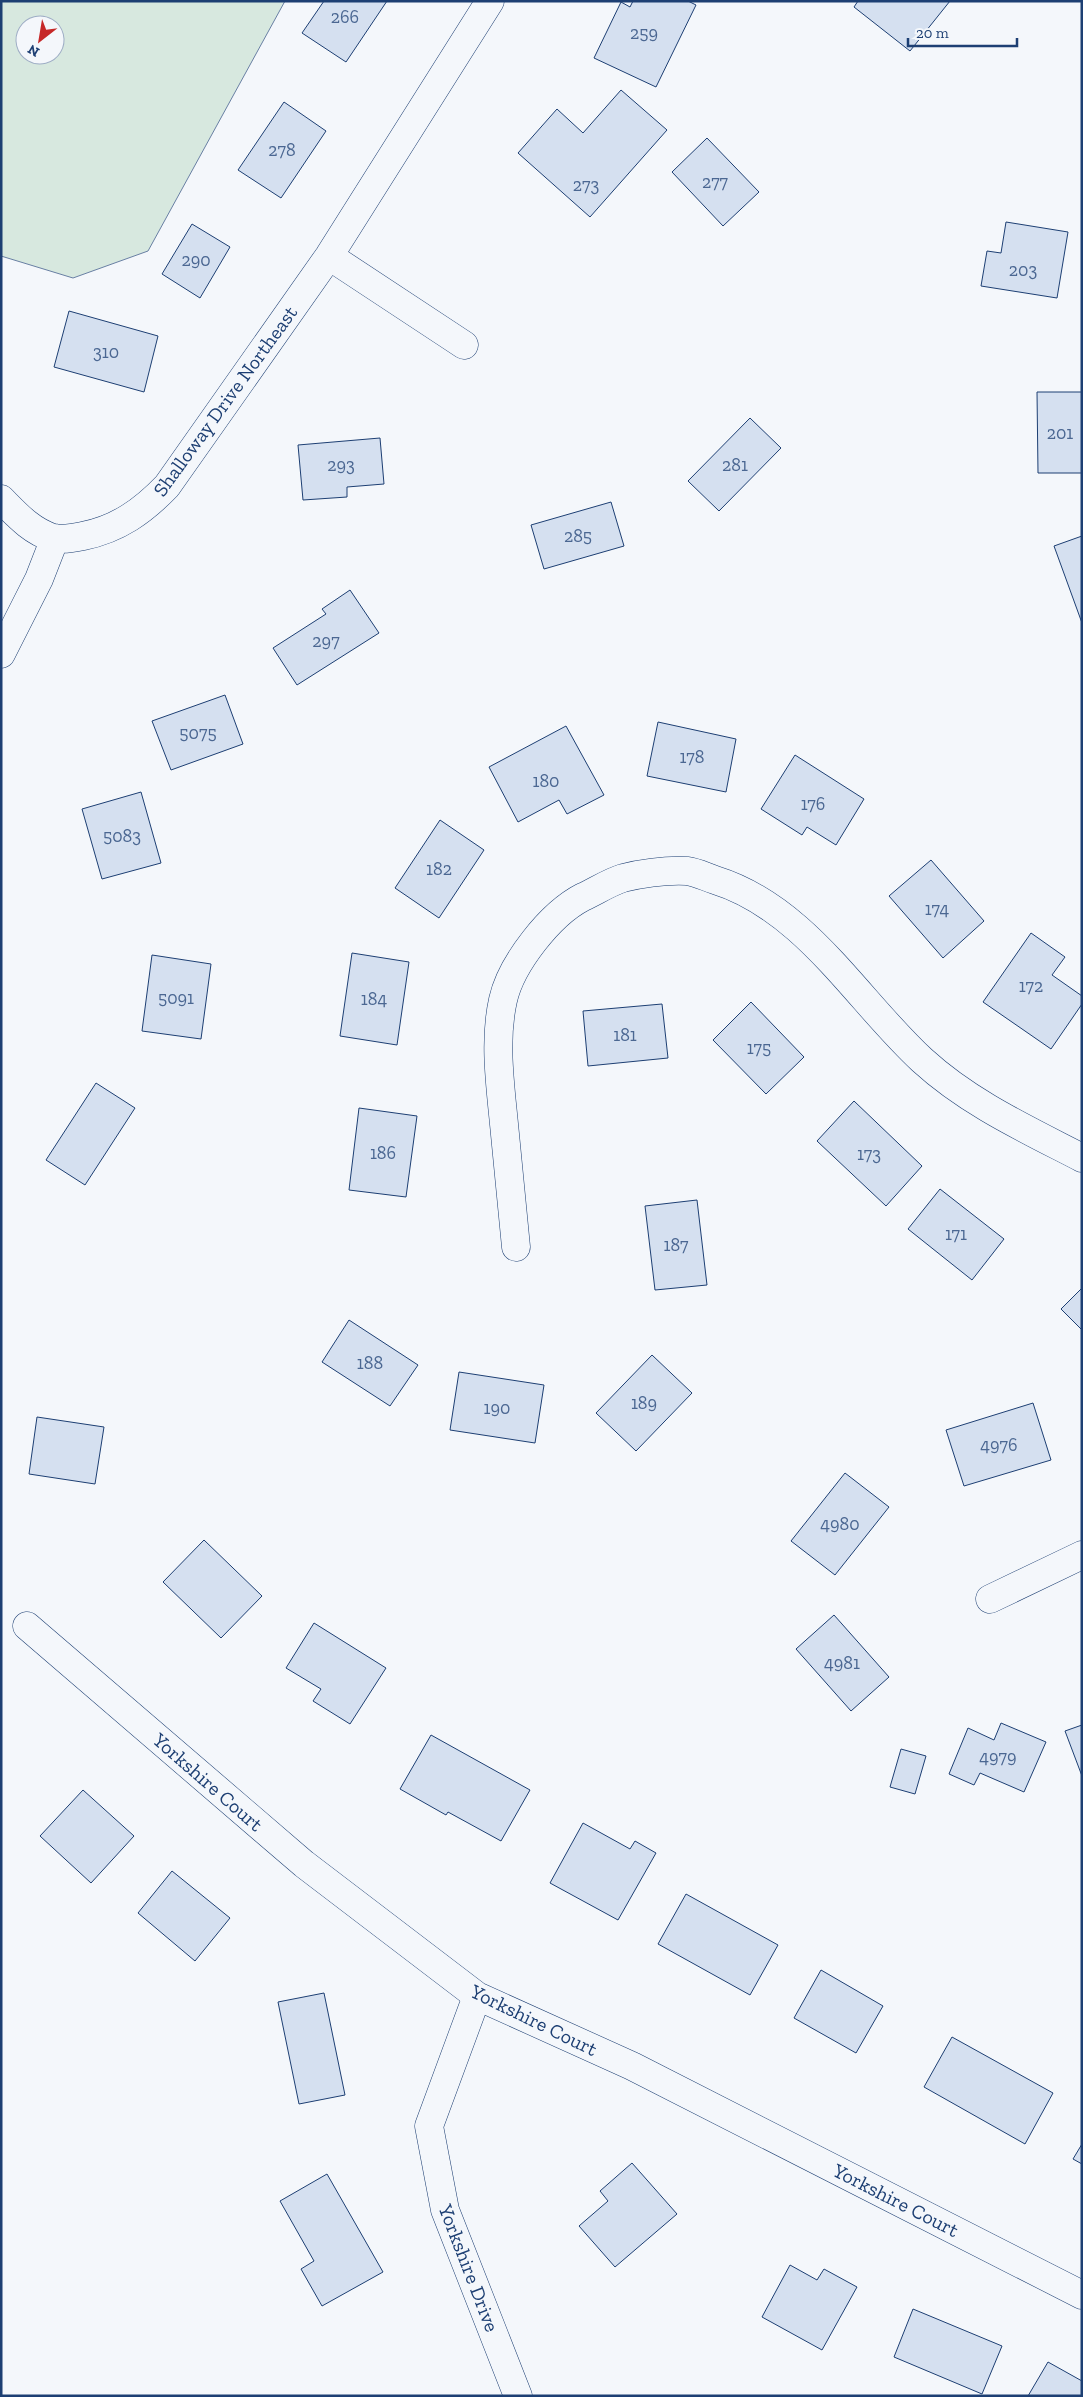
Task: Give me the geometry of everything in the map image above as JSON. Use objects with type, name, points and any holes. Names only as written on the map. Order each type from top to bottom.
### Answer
[{"type":"street","name":"Shalloway Drive Northeast","points":[[1,500],[26,524],[55,538],[72,539],[108,530],[148,506],[167,486],[329,256],[490,1]]},
{"type":"street","points":[[329,256],[464,345]]},
{"type":"street","points":[[1,654],[39,579],[55,538]]},
{"type":"street","points":[[516,1247],[500,1083],[498,1035],[503,998],[518,965],[540,933],[575,902],[620,879],[653,872],[689,871],[729,884],[767,904],[810,941],[922,1060],[956,1088],[1004,1118],[1082,1158]]},
{"type":"street","points":[[990,1599],[1082,1555]]},
{"type":"street","name":"Yorkshire Court","points":[[27,1626],[304,1864],[477,1996],[632,2066],[1082,2295]]},
{"type":"street","name":"Yorkshire Drive","points":[[477,1996],[429,2126],[445,2210],[518,2396]]},
{"type":"shaded area","points":[[1,1],[285,1],[148,251],[73,278],[1,256]]},
{"type":"building","points":[[324,1],[387,1],[346,62],[302,33]]},
{"type":"building","points":[[633,1],[688,1],[696,5],[656,87],[594,58],[621,2],[630,7]]},
{"type":"building","points":[[858,1],[950,1],[910,51],[854,7]]},
{"type":"building","points":[[621,90],[667,130],[590,217],[518,153],[557,109],[583,133]]},
{"type":"building","points":[[284,102],[326,131],[281,198],[238,170]]},
{"type":"building","points":[[707,138],[759,192],[723,226],[672,172]]},
{"type":"building","points":[[1006,222],[1068,232],[1057,298],[981,286],[987,251],[1001,253]]},
{"type":"building","points":[[192,224],[230,247],[200,298],[162,274]]},
{"type":"building","points":[[69,311],[158,336],[144,392],[54,367]]},
{"type":"building","points":[[1037,392],[1082,392],[1082,473],[1038,473]]},
{"type":"building","points":[[750,418],[781,448],[719,511],[688,481]]},
{"type":"building","points":[[380,438],[384,484],[347,487],[347,497],[303,500],[298,445]]},
{"type":"building","points":[[611,502],[624,546],[544,569],[531,525]]},
{"type":"building","points":[[1082,536],[1082,623],[1054,546]]},
{"type":"building","points":[[350,590],[379,633],[297,685],[273,648],[326,614],[322,609]]},
{"type":"building","points":[[225,695],[243,744],[171,770],[152,721]]},
{"type":"building","points":[[658,722],[736,739],[726,792],[647,776]]},
{"type":"building","points":[[566,726],[604,795],[567,814],[559,800],[518,822],[489,767]]},
{"type":"building","points":[[795,755],[864,799],[836,845],[807,827],[802,835],[761,809]]},
{"type":"building","points":[[141,792],[161,863],[102,879],[82,809]]},
{"type":"building","points":[[440,820],[484,850],[439,918],[395,888]]},
{"type":"building","points":[[931,860],[984,921],[943,958],[889,896]]},
{"type":"building","points":[[1031,933],[1065,957],[1052,975],[1082,996],[1082,1004],[1051,1049],[983,1002]]},
{"type":"building","points":[[352,953],[409,962],[397,1045],[340,1036]]},
{"type":"building","points":[[152,955],[211,964],[201,1039],[142,1031]]},
{"type":"building","points":[[751,1002],[804,1057],[766,1094],[713,1040]]},
{"type":"building","points":[[662,1004],[668,1058],[588,1066],[583,1011]]},
{"type":"building","points":[[96,1083],[135,1108],[85,1185],[46,1160]]},
{"type":"building","points":[[854,1101],[922,1166],[886,1206],[817,1141]]},
{"type":"building","points":[[359,1108],[417,1116],[406,1197],[349,1190]]},
{"type":"building","points":[[940,1189],[1004,1239],[972,1280],[908,1229]]},
{"type":"building","points":[[697,1200],[707,1285],[655,1290],[645,1206]]},
{"type":"building","points":[[1082,1288],[1082,1330],[1061,1309]]},
{"type":"building","points":[[349,1320],[418,1365],[390,1406],[322,1362]]},
{"type":"building","points":[[652,1355],[692,1393],[636,1451],[596,1413]]},
{"type":"building","points":[[459,1372],[544,1385],[535,1443],[450,1430]]},
{"type":"building","points":[[1033,1403],[1051,1460],[964,1486],[946,1430]]},
{"type":"building","points":[[37,1417],[104,1427],[95,1484],[29,1474]]},
{"type":"building","points":[[845,1473],[889,1507],[835,1575],[791,1541]]},
{"type":"building","points":[[204,1540],[262,1596],[221,1638],[163,1582]]},
{"type":"building","points":[[834,1615],[889,1677],[851,1711],[796,1649]]},
{"type":"building","points":[[314,1623],[386,1668],[350,1724],[313,1701],[321,1689],[286,1668]]},
{"type":"building","points":[[1001,1723],[1046,1742],[1024,1792],[980,1773],[974,1785],[949,1774],[968,1728],[994,1740]]},
{"type":"building","points":[[1082,1725],[1082,1776],[1065,1731]]},
{"type":"building","points":[[431,1735],[530,1790],[501,1841],[448,1812],[446,1815],[400,1789]]},
{"type":"building","points":[[901,1749],[926,1756],[915,1794],[890,1787]]},
{"type":"building","points":[[83,1790],[134,1836],[91,1883],[40,1836]]},
{"type":"building","points":[[583,1823],[630,1849],[635,1841],[656,1853],[618,1920],[550,1883]]},
{"type":"building","points":[[172,1871],[230,1918],[195,1961],[138,1913]]},
{"type":"building","points":[[686,1894],[778,1945],[750,1995],[658,1944]]},
{"type":"building","points":[[821,1970],[883,2006],[856,2053],[794,2018]]},
{"type":"building","points":[[324,1993],[345,2095],[299,2104],[278,2002]]},
{"type":"building","points":[[952,2037],[1053,2093],[1025,2144],[924,2087]]},
{"type":"building","points":[[1082,2144],[1082,2164],[1073,2159]]},
{"type":"building","points":[[632,2163],[677,2214],[615,2267],[579,2226],[608,2201],[600,2191]]},
{"type":"building","points":[[327,2174],[383,2272],[322,2306],[301,2269],[314,2261],[280,2201]]},
{"type":"building","points":[[790,2265],[817,2280],[824,2269],[857,2287],[822,2350],[762,2317]]},
{"type":"building","points":[[913,2309],[1002,2346],[982,2394],[894,2357]]},
{"type":"building","points":[[1048,2362],[1082,2381],[1082,2396],[1028,2396]]}]
